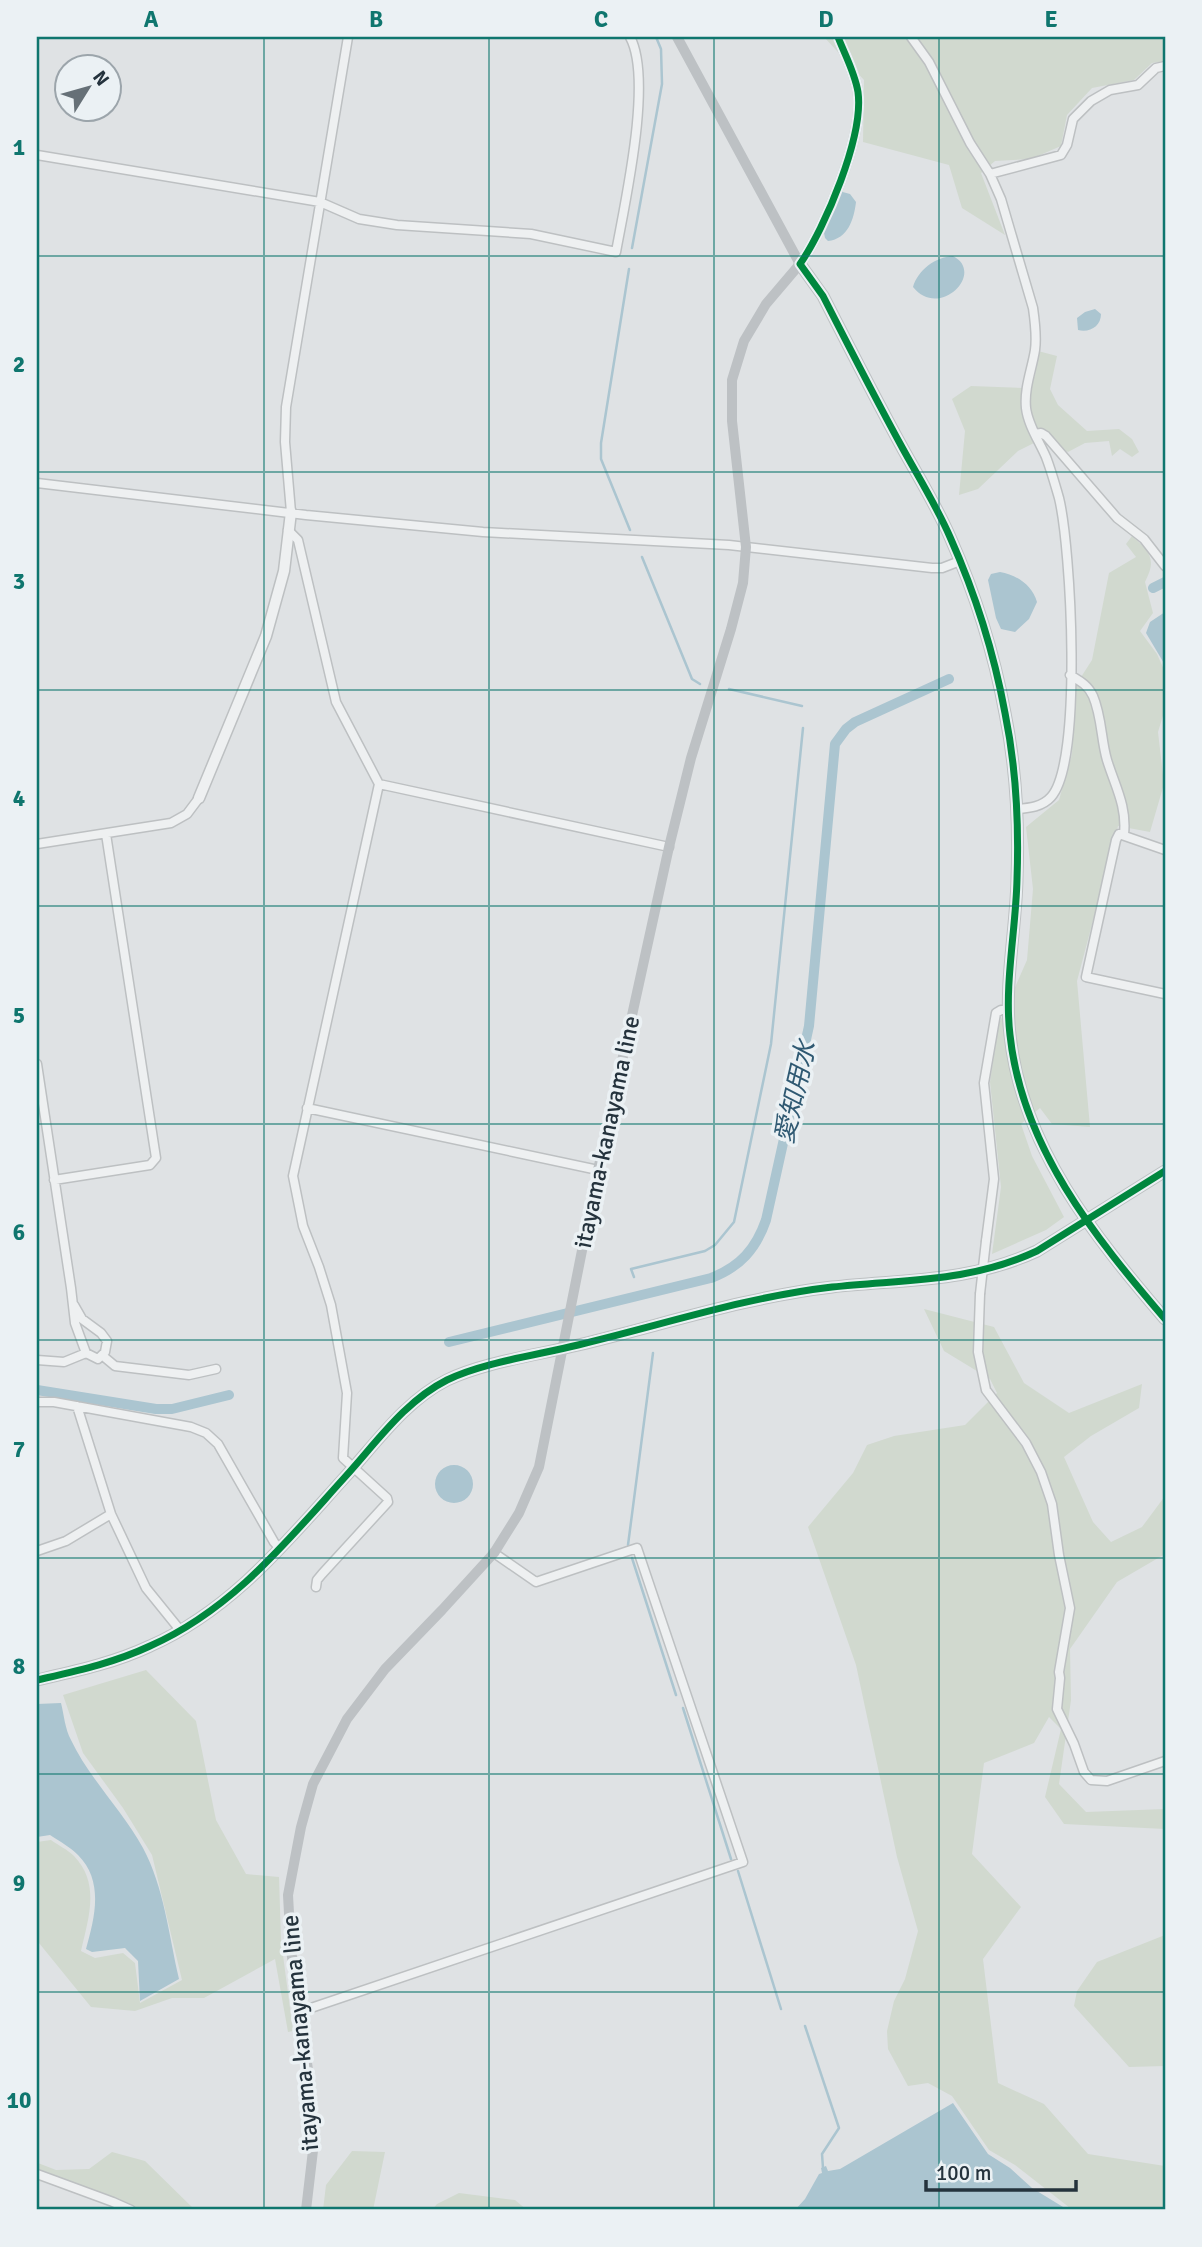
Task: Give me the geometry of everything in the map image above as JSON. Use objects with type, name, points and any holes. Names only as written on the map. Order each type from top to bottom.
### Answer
[{"type":"main road","points":[[677,37],[800,264]]},
{"type":"main road","name":"itayama-kanayama line","points":[[306,2210],[314,2142],[309,2077],[297,2011],[290,1950],[288,1895],[301,1827],[313,1784],[347,1719],[385,1669],[494,1553],[519,1513],[539,1466],[560,1350],[668,847],[691,758],[743,583],[746,547],[732,421],[732,380],[744,341],[766,304],[800,264]]},
{"type":"street","points":[[37,844],[177,821],[187,814],[199,798],[267,636],[284,571],[291,512],[285,442],[286,407],[348,37]]},
{"type":"street","points":[[37,155],[320,202],[359,219],[397,225],[531,234],[616,252],[637,117],[640,69],[630,37]]},
{"type":"street","points":[[838,37],[855,79],[858,114],[845,165],[815,243],[800,264],[823,296],[931,499],[960,561],[996,671],[1011,746],[1017,809],[1017,879],[1009,1010],[1010,1036],[1016,1068],[1035,1128],[1047,1158],[1086,1219],[1165,1319]]},
{"type":"street","points":[[911,37],[929,62],[970,143],[990,174],[1001,199],[1035,317],[1035,347],[1026,396],[1028,418],[1055,481],[1060,502],[1071,594],[1070,675],[1066,749],[1059,784],[1053,796],[1045,803],[1017,809]]},
{"type":"street","points":[[990,174],[1061,155],[1067,145],[1073,120],[1084,107],[1101,93],[1138,85],[1156,68],[1165,66]]},
{"type":"street","points":[[1035,435],[1041,433],[1045,436],[1117,518],[1144,538],[1165,566]]},
{"type":"street","points":[[37,483],[145,497],[483,532],[746,547],[932,568],[942,568],[960,561]]},
{"type":"street","points":[[288,530],[298,540],[336,702],[379,783],[293,1176],[303,1226],[331,1305],[347,1393],[343,1458],[387,1497],[388,1502],[322,1574],[316,1587]]},
{"type":"street","points":[[1070,675],[1086,684],[1102,724],[1107,760],[1124,808],[1124,834],[1119,834]]},
{"type":"street","points":[[379,783],[668,847]]},
{"type":"street","points":[[54,1180],[150,1166],[156,1158],[106,834]]},
{"type":"street","points":[[1119,834],[1165,850]]},
{"type":"street","points":[[1119,834],[1093,937],[1086,977],[1165,994]]},
{"type":"street","points":[[1009,1010],[996,1013],[984,1083],[994,1179],[980,1294],[978,1352],[986,1390],[1026,1443],[1041,1472],[1055,1519],[1070,1608],[1059,1672],[1059,1713],[1084,1772],[1091,1780],[1107,1781],[1165,1761]]},
{"type":"street","points":[[37,1064],[40,1103],[75,1323],[86,1353],[98,1359],[103,1356],[107,1346],[105,1338],[82,1319],[74,1305]]},
{"type":"street","points":[[307,1108],[598,1170]]},
{"type":"street","points":[[37,1680],[132,1654],[208,1614],[233,1595],[280,1549],[407,1409],[442,1383],[462,1374],[798,1293],[831,1287],[934,1280],[971,1274],[1037,1251],[1165,1171]]},
{"type":"street","points":[[37,1360],[64,1362],[86,1353]]},
{"type":"street","points":[[103,1356],[115,1366],[189,1375],[216,1369]]},
{"type":"street","points":[[37,1402],[77,1406],[191,1427],[206,1433],[218,1444],[280,1549]]},
{"type":"street","points":[[77,1406],[111,1514],[146,1588],[180,1630]]},
{"type":"street","points":[[37,1551],[66,1541],[111,1514]]},
{"type":"street","points":[[297,2011],[743,1863],[637,1548],[536,1582],[494,1553]]},
{"type":"street","points":[[37,2174],[131,2210]]},
{"type":"shaded area","points":[[824,37],[1165,37],[1165,61],[1152,63],[1134,80],[1092,88],[1067,115],[1061,146],[1031,159],[995,161],[981,173],[1005,235],[962,208],[949,165],[863,142],[864,80]]},
{"type":"shaded area","points":[[1038,351],[1057,356],[1050,389],[1058,405],[1087,431],[1119,429],[1132,439],[1139,452],[1132,457],[1120,449],[1112,456],[1109,441],[1085,443],[1068,452],[1042,439],[1018,451],[978,489],[959,495],[965,431],[952,399],[971,386],[1023,388],[1035,376]]},
{"type":"shaded area","points":[[1132,536],[1150,556],[1151,562],[1145,582],[1153,613],[1140,631],[1157,654],[1165,672],[1165,709],[1158,732],[1164,784],[1150,832],[1118,826],[1077,981],[1090,1127],[1052,1124],[1040,1108],[1021,1124],[1032,1156],[1064,1217],[1046,1230],[992,1254],[1001,1187],[990,1082],[998,1026],[1027,960],[1033,889],[1026,827],[1059,800],[1072,754],[1074,688],[1092,660],[1109,573],[1136,557],[1126,544]]},
{"type":"shaded area","points":[[924,1309],[994,1327],[1024,1383],[1069,1413],[1142,1384],[1139,1408],[1091,1436],[1064,1457],[1093,1522],[1111,1542],[1142,1527],[1165,1496],[1165,1554],[1117,1582],[1070,1649],[1071,1700],[1059,1784],[1086,1812],[1165,1809],[1165,1829],[1064,1824],[1045,1797],[1061,1729],[1049,1717],[1034,1743],[984,1763],[972,1854],[1021,1907],[983,1959],[998,2083],[1044,2104],[1088,2154],[1165,2166],[1165,2210],[1070,2208],[1015,2165],[989,2150],[952,2096],[928,2083],[908,2086],[888,2049],[887,2031],[894,2001],[905,1979],[918,1931],[897,1857],[856,1665],[808,1527],[853,1473],[867,1445],[894,1436],[965,1425],[997,1393],[990,1379],[944,1351]]},
{"type":"shaded area","points":[[146,1670],[196,1721],[216,1820],[246,1874],[279,1877],[281,1940],[293,2031],[288,2032],[275,1959],[204,1998],[172,1998],[135,2011],[91,2007],[39,1943],[37,1944],[37,1842],[51,1840],[74,1856],[87,1878],[90,1902],[81,1951],[95,1958],[123,1953],[135,1963],[140,2003],[182,1980],[152,1855],[123,1808],[83,1753],[63,1695]]},
{"type":"shaded area","points":[[1165,1935],[1165,2066],[1129,2067],[1074,2006],[1077,1991],[1097,1962]]},
{"type":"shaded area","points":[[352,2151],[385,2152],[373,2210],[323,2210],[326,2185]]},
{"type":"shaded area","points":[[112,2152],[145,2161],[195,2210],[137,2210],[37,2170],[38,2163],[56,2170],[89,2169]]},
{"type":"shaded area","points":[[459,2193],[515,2200],[527,2210],[432,2210],[437,2204]]},
{"type":"water","points":[[839,191],[850,194],[856,202],[855,208],[852,221],[845,232],[828,241],[824,233]]},
{"type":"water","points":[[953,256],[962,264],[964,273],[962,282],[955,290],[946,296],[935,298],[924,296],[913,287],[928,266]]},
{"type":"water","points":[[1095,309],[1101,314],[1097,325],[1087,330],[1078,330],[1077,318]]},
{"type":"water","points":[[1000,572],[1023,582],[1032,591],[1037,602],[1029,619],[1015,632],[1001,629],[996,618],[988,580],[991,574]]},
{"type":"water","points":[[1165,612],[1165,665],[1146,633],[1150,622]]},
{"type":"water","points":[[454,1465],[467,1471],[473,1484],[467,1497],[454,1503],[441,1497],[435,1484],[441,1471]]},
{"type":"water","points":[[61,1703],[66,1727],[78,1754],[143,1848],[161,1895],[179,1979],[140,2001],[138,1961],[125,1948],[92,1952],[86,1949],[95,1900],[91,1876],[86,1865],[75,1852],[50,1835],[37,1837],[37,1704]]},
{"type":"water","points":[[953,2103],[988,2154],[1010,2168],[1032,2188],[1068,2210],[795,2210],[822,2173],[821,2168],[826,2166],[828,2171],[840,2169]]},
{"type":"waterway","points":[[632,248],[662,84],[661,49],[656,37]]},
{"type":"waterway","points":[[629,269],[601,443],[601,459],[630,530]]},
{"type":"waterway","points":[[642,557],[692,679],[700,684]]},
{"type":"waterway","name":"愛知用水","points":[[1153,588],[1165,582]]},
{"type":"waterway","name":"愛知用水","points":[[449,1342],[711,1278],[746,1256],[766,1220],[809,1026],[835,744],[855,722],[949,679]]},
{"type":"waterway","points":[[729,689],[802,706]]},
{"type":"waterway","points":[[634,1277],[631,1269],[705,1251],[715,1245],[734,1222],[771,1044],[803,728]]},
{"type":"waterway","points":[[628,1545],[653,1353]]},
{"type":"waterway","name":"愛知用水","points":[[37,1390],[156,1409],[172,1409],[229,1395]]},
{"type":"waterway","points":[[632,1558],[676,1695]]},
{"type":"waterway","points":[[683,1708],[731,1859]]},
{"type":"waterway","points":[[738,1871],[781,2009]]},
{"type":"waterway","points":[[805,2026],[839,2128],[822,2154],[823,2168]]},
{"type":"cycle path","points":[[838,37],[858,92],[855,132],[841,181],[800,264],[823,296],[950,537],[968,580],[989,646],[1001,691],[1014,775],[1018,858],[1009,977],[1009,1016],[1017,1076],[1029,1115],[1065,1188],[1113,1255],[1165,1319]]},
{"type":"cycle path","points":[[37,1680],[95,1666],[136,1652],[180,1631],[207,1613],[232,1594],[279,1549],[404,1411],[447,1380],[494,1364],[768,1297],[832,1287],[936,1278],[986,1269],[1037,1251],[1165,1171]]}]
